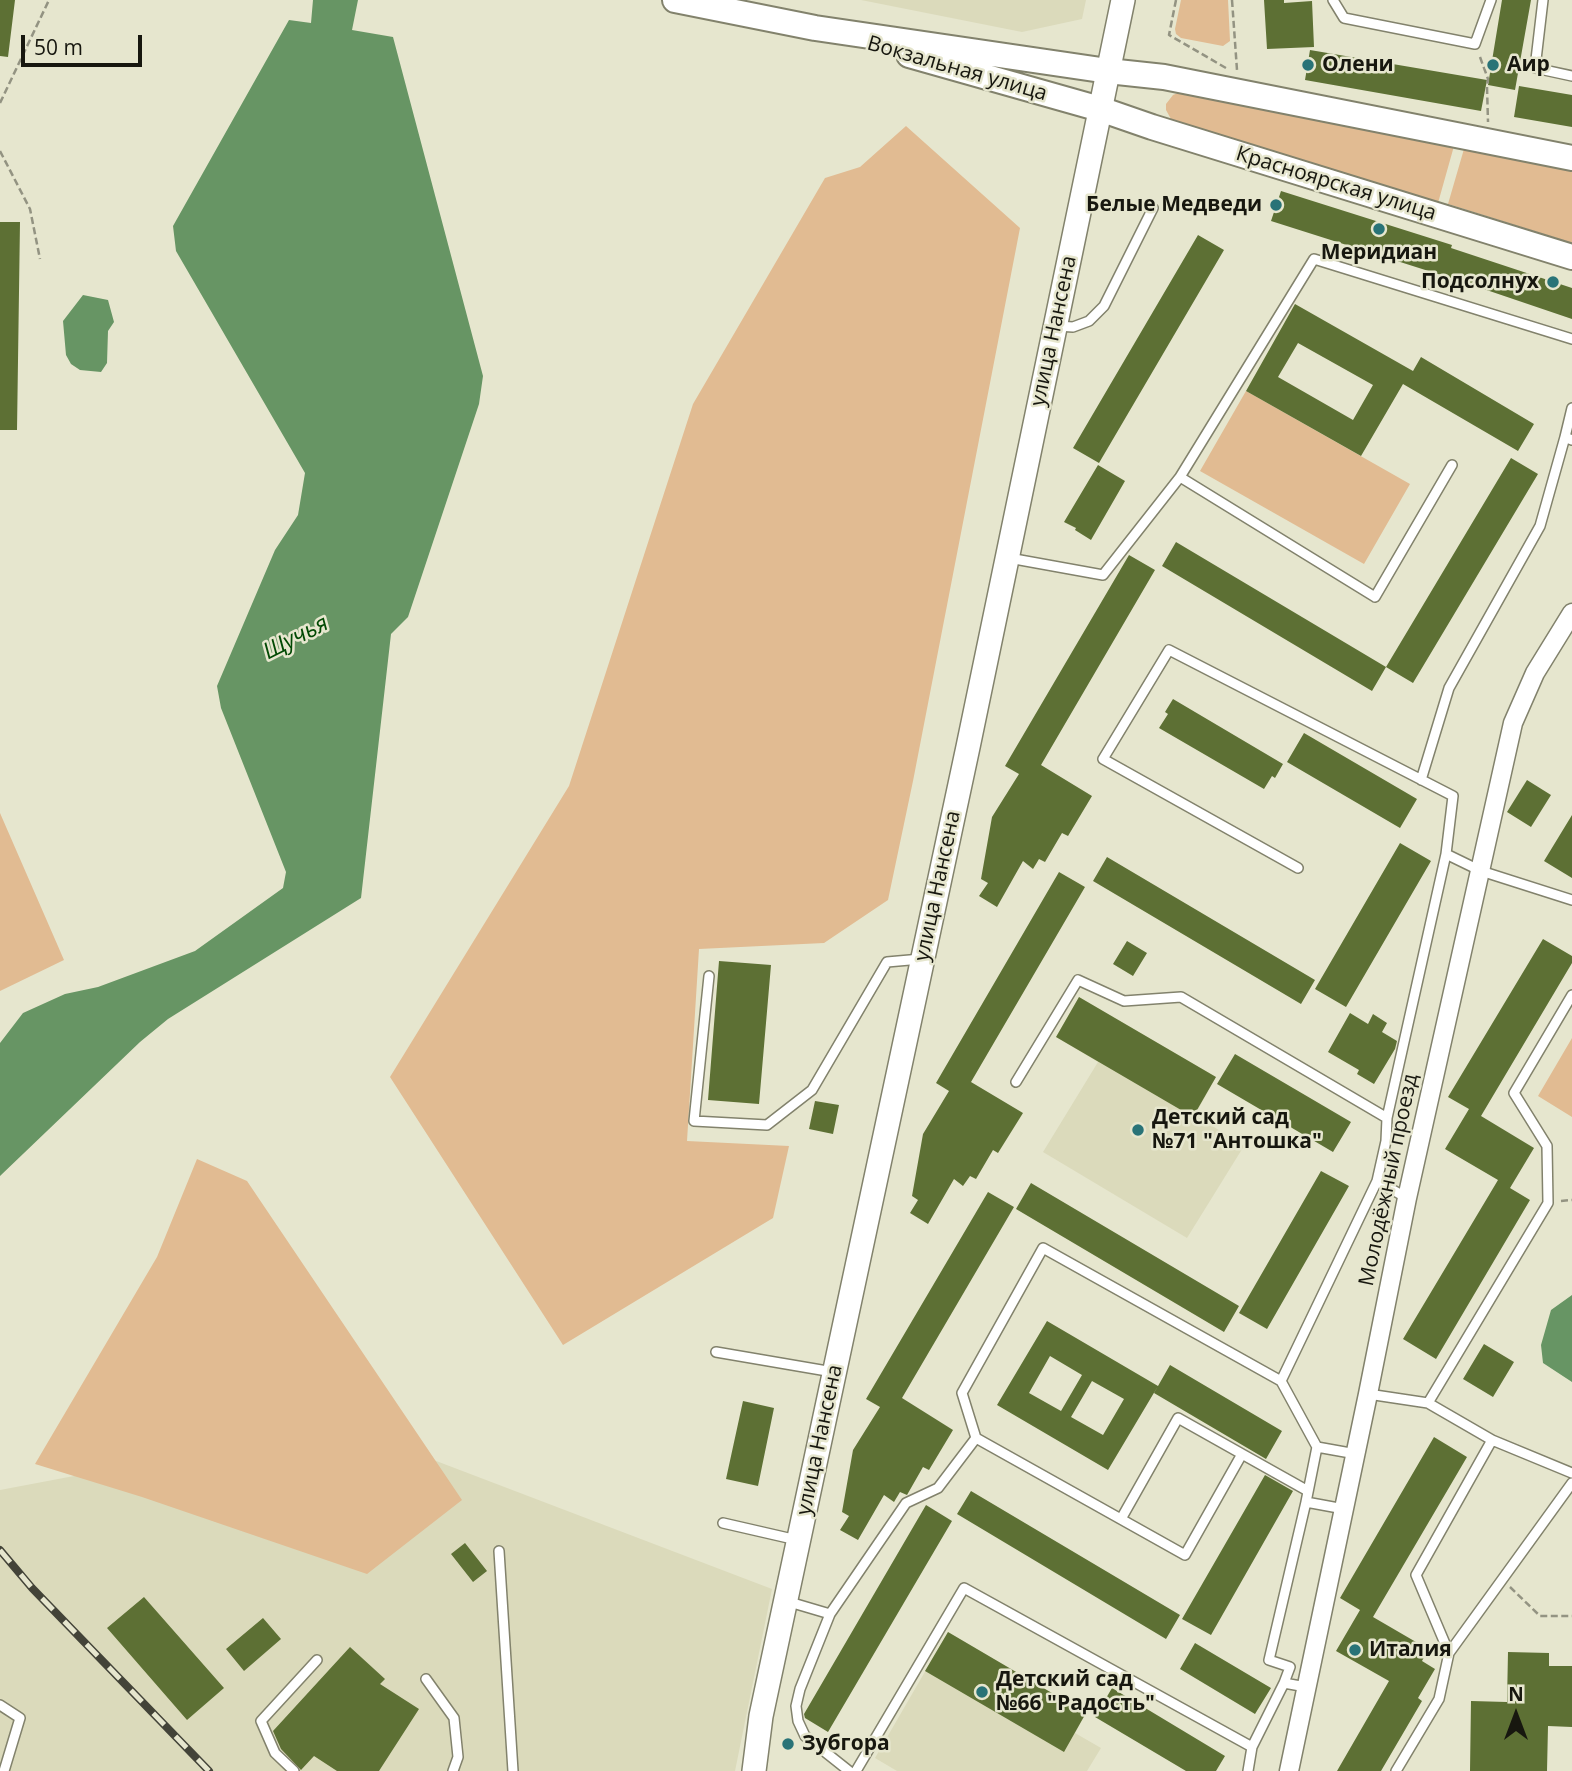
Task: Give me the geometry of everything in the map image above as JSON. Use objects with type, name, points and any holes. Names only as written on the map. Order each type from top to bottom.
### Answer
[{"type":"main road","name":"Вокзальная улица","points":[[675,0],[814,28],[1108,71]]},
{"type":"main road","name":"Вокзальная улица","points":[[814,28],[1100,109]]},
{"type":"main road","points":[[1108,71],[1164,77],[1572,158]]},
{"type":"main road","name":"Красноярская улица","points":[[1100,109],[1572,257]]},
{"type":"street","name":"улица Нансена","points":[[754,1771],[761,1716],[1123,0]]},
{"type":"street","name":"Молодёжный проезд","points":[[1289,1771],[1407,1198],[1513,723],[1535,673],[1572,612]]},
{"type":"lane","points":[[1333,0],[1344,18],[1475,44],[1491,0]]},
{"type":"lane","points":[[1543,0],[1535,68],[1572,76]]},
{"type":"lane","points":[[1055,326],[1073,327],[1089,321],[1104,306],[1153,208]]},
{"type":"lane","points":[[1007,558],[1103,575],[1180,477],[1314,259],[1572,339]]},
{"type":"lane","points":[[1421,780],[1449,688],[1540,526],[1569,439],[1572,408]]},
{"type":"lane","points":[[1180,477],[1375,597],[1452,465]]},
{"type":"lane","points":[[1281,1381],[1377,1181],[1386,1140],[1387,1118],[1446,854],[1453,796],[1169,650],[1103,759],[1298,868]]},
{"type":"lane","points":[[1446,854],[1481,871],[1572,900]]},
{"type":"lane","points":[[709,976],[694,1121],[767,1125],[812,1090],[887,962],[922,959]]},
{"type":"lane","points":[[1016,1082],[1078,980],[1124,1001],[1181,997],[1387,1118]]},
{"type":"lane","points":[[1429,1403],[1548,1203],[1547,1146],[1514,1093],[1572,995]]},
{"type":"lane","points":[[1377,1181],[1407,1198]]},
{"type":"lane","points":[[1241,1454],[1185,1555],[976,1438],[962,1393],[1043,1248],[1281,1381],[1317,1447],[1269,1660],[1290,1667],[1252,1747],[1248,1771]]},
{"type":"lane","points":[[716,1352],[834,1372]]},
{"type":"lane","points":[[1368,1394],[1429,1403],[1492,1440],[1572,1474]]},
{"type":"lane","points":[[1121,1519],[1178,1419],[1308,1491]]},
{"type":"lane","points":[[849,1771],[805,1736],[798,1721],[796,1706],[800,1689],[830,1614],[906,1503],[938,1488],[976,1438]]},
{"type":"lane","points":[[1449,1653],[1416,1575],[1492,1440]]},
{"type":"lane","points":[[1317,1447],[1356,1454]]},
{"type":"lane","points":[[1396,1771],[1439,1699],[1449,1653],[1572,1483]]},
{"type":"lane","points":[[1306,1502],[1344,1509]]},
{"type":"lane","points":[[723,1523],[799,1540]]},
{"type":"lane","points":[[499,1551],[513,1771]]},
{"type":"lane","points":[[856,1771],[964,1588],[1252,1747]]},
{"type":"lane","points":[[786,1601],[830,1614]]},
{"type":"lane","points":[[294,1771],[275,1753],[261,1721],[317,1660]]},
{"type":"lane","points":[[426,1679],[454,1718],[458,1757],[453,1771]]},
{"type":"lane","points":[[1284,1683],[1306,1687]]},
{"type":"lane","points":[[0,1705],[20,1718],[4,1771]]},
{"type":"path","points":[[0,103],[49,0]]},
{"type":"path","points":[[1177,0],[1169,35],[1227,68]]},
{"type":"path","points":[[1232,0],[1237,74]]},
{"type":"path","points":[[1475,44],[1488,79],[1488,122]]},
{"type":"path","points":[[0,150],[30,209],[40,259]]},
{"type":"path","points":[[1503,1579],[1539,1616],[1572,1616]]},
{"type":"shaded area","points":[[861,0],[1086,0],[1082,19],[1022,32]]},
{"type":"shaded area","points":[[1181,0],[1228,0],[1230,41],[1223,46],[1181,38],[1176,34]]},
{"type":"shaded area","points":[[1178,93],[1454,146],[1438,203],[1171,119],[1166,104]]},
{"type":"shaded area","points":[[906,126],[1020,228],[888,900],[824,943],[699,949],[687,1141],[789,1146],[773,1218],[563,1345],[390,1077],[569,786],[693,404],[825,178],[860,167]]},
{"type":"shaded area","points":[[1464,149],[1572,171],[1572,243],[1448,204]]},
{"type":"shaded area","points":[[1246,391],[1410,484],[1364,564],[1200,471]]},
{"type":"shaded area","points":[[0,813],[64,960],[0,991]]},
{"type":"shaded area","name":"Детский сад №71 \"Антошка\"","points":[[1079,997],[1216,1077],[1195,1115],[1244,1146],[1187,1238],[1043,1152],[1098,1062],[1056,1037]]},
{"type":"shaded area","points":[[1572,1038],[1572,1117],[1538,1096]]},
{"type":"shaded area","points":[[197,1159],[247,1181],[462,1500],[367,1574],[142,1497],[35,1464],[157,1257]]},
{"type":"shaded area","points":[[410,1451],[772,1589],[735,1771],[0,1771],[0,1490],[164,1459]]},
{"type":"shaded area","name":"Детский сад №66 \"Радость\"","points":[[948,1632],[1086,1713],[1075,1733],[1101,1748],[1087,1771],[897,1771],[875,1758]]},
{"type":"water","name":"Щучья","points":[[313,0],[358,0],[352,30],[393,37],[483,376],[479,404],[408,617],[391,634],[361,898],[168,1019],[140,1042],[0,1176],[0,1043],[23,1013],[65,994],[98,987],[195,951],[283,888],[286,872],[221,708],[217,686],[275,550],[298,515],[305,473],[176,251],[173,226],[289,20],[311,23]]},
{"type":"water","points":[[83,295],[108,300],[114,322],[108,331],[107,363],[101,372],[80,370],[71,364],[66,355],[63,321]]},
{"type":"water","points":[[1572,1295],[1572,1382],[1543,1363],[1541,1345],[1551,1310]]},
{"type":"building","points":[[0,0],[15,0],[8,57],[0,56]]},
{"type":"building","points":[[1264,0],[1284,0],[1284,3],[1312,1],[1314,47],[1267,49]]},
{"type":"building","points":[[1502,0],[1531,0],[1515,90],[1488,85]]},
{"type":"building","points":[[1310,50],[1487,80],[1481,111],[1305,80]]},
{"type":"building","points":[[1519,86],[1572,95],[1572,127],[1514,117]]},
{"type":"building","points":[[1281,191],[1452,245],[1451,248],[1572,288],[1572,319],[1271,221]]},
{"type":"building","points":[[0,222],[20,222],[17,430],[0,430]]},
{"type":"building","points":[[1198,235],[1224,250],[1099,463],[1073,448]]},
{"type":"building","points":[[1295,304],[1413,371],[1421,357],[1534,424],[1518,451],[1403,384],[1361,456],[1246,391]],"holes":[[[1298,343],[1373,385],[1353,420],[1278,377]]]},
{"type":"building","points":[[1511,458],[1538,474],[1413,683],[1386,667]]},
{"type":"building","points":[[1098,465],[1125,481],[1091,540],[1064,522]]},
{"type":"building","points":[[1176,542],[1386,667],[1372,691],[1162,566]]},
{"type":"building","points":[[1129,555],[1155,570],[1041,765],[1092,796],[1068,836],[1062,833],[1045,862],[1039,859],[1033,869],[1023,861],[997,907],[979,896],[988,883],[981,879],[992,817],[1019,774],[1005,766]]},
{"type":"building","points":[[1173,699],[1283,764],[1275,778],[1272,776],[1264,789],[1159,728]]},
{"type":"building","points":[[1304,733],[1417,799],[1400,828],[1287,762]]},
{"type":"building","points":[[1527,780],[1551,795],[1531,827],[1507,812]]},
{"type":"building","points":[[1572,815],[1572,878],[1544,861]]},
{"type":"building","points":[[1400,843],[1431,861],[1346,1007],[1315,989]]},
{"type":"building","points":[[1107,857],[1315,980],[1301,1004],[1093,881]]},
{"type":"building","points":[[1059,872],[1085,887],[971,1082],[1023,1113],[998,1153],[993,1150],[976,1179],[970,1176],[963,1186],[954,1179],[928,1224],[910,1213],[918,1200],[912,1196],[923,1134],[949,1091],[936,1083]]},
{"type":"building","points":[[1543,939],[1572,956],[1572,963],[1481,1116],[1534,1148],[1510,1188],[1530,1200],[1436,1359],[1403,1339],[1498,1180],[1445,1149],[1469,1109],[1448,1097]]},
{"type":"building","points":[[1127,941],[1147,953],[1133,976],[1113,964]]},
{"type":"building","points":[[719,961],[771,965],[759,1104],[708,1100]]},
{"type":"building","points":[[1079,997],[1216,1077],[1193,1117],[1056,1037]]},
{"type":"building","points":[[1350,1013],[1368,1024],[1373,1014],[1387,1023],[1382,1032],[1397,1041],[1374,1084],[1357,1074],[1359,1070],[1328,1052]]},
{"type":"building","points":[[1235,1054],[1351,1122],[1333,1152],[1217,1084]]},
{"type":"building","points":[[815,1101],[839,1105],[833,1134],[809,1129]]},
{"type":"building","points":[[1321,1171],[1349,1186],[1267,1329],[1239,1313]]},
{"type":"building","points":[[1031,1183],[1239,1306],[1224,1332],[1016,1209]]},
{"type":"building","points":[[988,1192],[1014,1207],[902,1398],[953,1430],[929,1470],[923,1467],[907,1495],[900,1492],[894,1502],[884,1495],[858,1540],[840,1530],[849,1516],[842,1512],[853,1450],[880,1407],[866,1399]]},
{"type":"building","points":[[1047,1321],[1158,1386],[1108,1470],[997,1405]],"holes":[[[1050,1356],[1082,1375],[1061,1411],[1029,1393]],[[1092,1381],[1124,1399],[1103,1435],[1071,1417]]]},
{"type":"building","points":[[1484,1344],[1514,1362],[1493,1397],[1463,1379]]},
{"type":"building","points":[[1170,1365],[1282,1431],[1266,1459],[1154,1393]]},
{"type":"building","points":[[743,1401],[774,1408],[758,1486],[726,1479]]},
{"type":"building","points":[[1434,1437],[1467,1457],[1373,1617],[1428,1649],[1422,1661],[1435,1669],[1418,1698],[1422,1701],[1381,1771],[1337,1771],[1389,1681],[1336,1651],[1360,1610],[1340,1598]]},
{"type":"building","points":[[1265,1475],[1293,1491],[1211,1635],[1182,1619]]},
{"type":"building","points":[[971,1491],[1180,1615],[1166,1639],[957,1514]]},
{"type":"building","points":[[926,1505],[952,1521],[828,1732],[805,1718],[804,1714]]},
{"type":"building","points":[[465,1543],[487,1571],[473,1582],[451,1554]]},
{"type":"building","points":[[144,1597],[224,1688],[187,1720],[107,1628]]},
{"type":"building","points":[[263,1618],[281,1639],[244,1671],[226,1649]]},
{"type":"building","points":[[948,1632],[1086,1713],[1064,1752],[925,1671]]},
{"type":"building","points":[[1195,1643],[1271,1688],[1255,1714],[1180,1669]]},
{"type":"building","points":[[350,1647],[385,1679],[380,1684],[419,1709],[379,1771],[337,1771],[314,1756],[301,1770],[281,1749],[273,1731]]},
{"type":"building","points":[[1508,1652],[1549,1653],[1549,1666],[1572,1666],[1572,1727],[1548,1726],[1547,1771],[1470,1771],[1471,1701],[1507,1702]]},
{"type":"building","points":[[1112,1688],[1225,1756],[1216,1771],[1186,1771],[1095,1717]]},
{"type":"railway","points":[[0,1550],[32,1588],[209,1771]]},
{"type":"place","name":"Олени","points":[[1308,65]]},
{"type":"place","name":"Аир","points":[[1493,65]]},
{"type":"place","name":"Белые Медведи","points":[[1276,205]]},
{"type":"place","name":"Меридиан","points":[[1379,229]]},
{"type":"place","name":"Подсолнух","points":[[1553,282]]},
{"type":"place","name":"Детский сад №71 \"Антошка\"","points":[[1138,1130]]},
{"type":"place","name":"Италия","points":[[1355,1650]]},
{"type":"place","name":"Детский сад №66 \"Радость\"","points":[[982,1692]]},
{"type":"place","name":"Зубгора","points":[[788,1744]]}]
